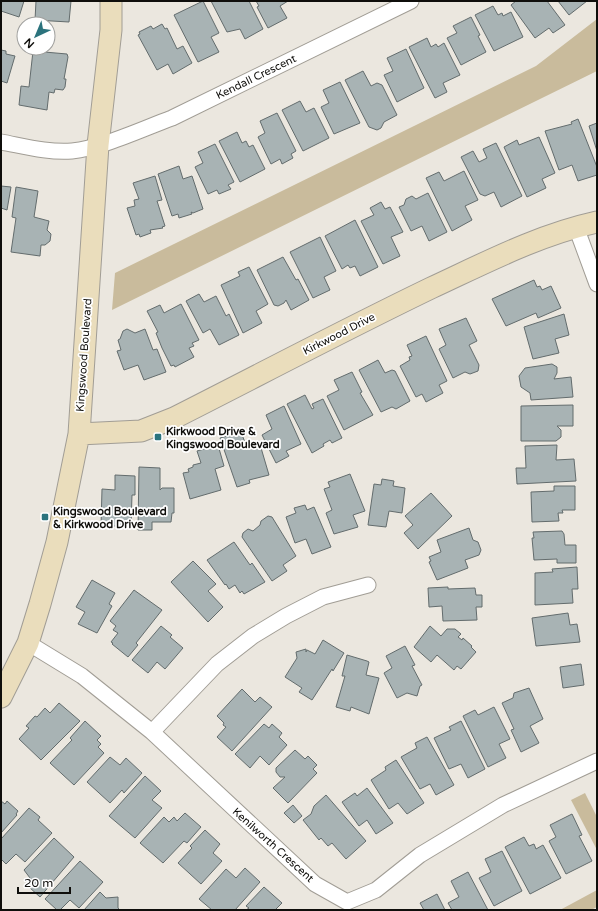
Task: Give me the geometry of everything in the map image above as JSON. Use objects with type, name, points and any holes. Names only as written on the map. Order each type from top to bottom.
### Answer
[{"type":"street","name":"Kingswood Boulevard","points":[[1,697],[28,643],[40,604],[57,542],[78,434],[98,144],[111,30],[111,1]]},
{"type":"street","name":"Kendall Crescent","points":[[1,142],[45,149],[72,151],[98,144],[172,118],[411,1]]},
{"type":"street","name":"Kirkwood Drive","points":[[78,434],[141,431],[174,418],[391,308],[521,246],[576,226],[597,222]]},
{"type":"street","points":[[576,226],[597,284]]},
{"type":"street","points":[[152,732],[218,664],[253,636],[286,616],[323,597],[368,585]]},
{"type":"street","name":"Kenilworth Crescent","points":[[28,643],[82,676],[152,732],[315,884],[347,902],[376,890],[420,855],[503,805],[597,761]]},
{"type":"shaded area","points":[[597,19],[597,71],[112,310],[115,273],[536,66]]},
{"type":"shaded area","points":[[585,793],[597,817],[597,850],[571,800]]},
{"type":"shaded area","points":[[597,890],[597,907],[591,910],[560,910]]},
{"type":"building","points":[[1,1],[24,1],[19,16],[1,11]]},
{"type":"building","points":[[36,1],[71,1],[69,22],[56,21],[56,16],[35,16]]},
{"type":"building","points":[[203,1],[219,33],[211,37],[219,52],[198,62],[174,15]]},
{"type":"building","points":[[211,1],[249,1],[263,29],[245,39],[240,29],[227,32]]},
{"type":"building","points":[[256,1],[288,1],[280,6],[287,18],[268,28],[257,7],[259,6]]},
{"type":"building","points":[[516,1],[547,1],[565,25],[553,33],[549,28],[535,38],[511,5]]},
{"type":"building","points":[[558,1],[587,1],[569,15]]},
{"type":"building","points":[[493,6],[498,15],[502,13],[503,16],[511,12],[523,37],[494,51],[475,15]]},
{"type":"building","points":[[471,17],[486,52],[461,65],[447,38],[457,33],[453,26]]},
{"type":"building","points":[[162,24],[165,29],[167,28],[177,49],[183,46],[192,63],[173,74],[168,64],[157,70],[138,35],[140,34],[139,32],[151,26],[153,29]]},
{"type":"building","points":[[427,38],[431,47],[436,44],[438,47],[444,43],[460,75],[443,83],[447,92],[435,98],[409,47]]},
{"type":"building","points":[[406,49],[424,88],[397,102],[384,75],[393,71],[387,58]]},
{"type":"building","points":[[1,50],[6,51],[6,54],[15,56],[7,83],[1,81]]},
{"type":"building","points":[[56,53],[67,54],[68,57],[64,79],[66,79],[65,87],[63,90],[55,89],[54,93],[49,92],[47,110],[19,105],[21,86],[29,87],[32,56],[56,56]]},
{"type":"building","points":[[363,71],[371,86],[377,83],[382,85],[397,115],[384,122],[381,128],[377,130],[369,127],[345,80]]},
{"type":"building","points":[[340,82],[360,123],[334,134],[321,107],[329,103],[323,90]]},
{"type":"building","points":[[300,101],[306,112],[314,108],[329,138],[303,151],[282,110]]},
{"type":"building","points":[[277,113],[296,151],[291,154],[293,158],[282,164],[280,159],[271,164],[258,137],[265,133],[260,121]]},
{"type":"building","points":[[578,119],[597,167],[597,175],[578,181],[572,165],[559,170],[545,131],[572,124],[571,122]]},
{"type":"building","points":[[597,123],[597,151],[589,126]]},
{"type":"building","points":[[237,132],[242,143],[246,141],[249,147],[253,145],[265,169],[240,182],[219,141]]},
{"type":"building","points":[[539,137],[555,173],[542,179],[546,188],[527,197],[504,147],[517,140],[519,145]]},
{"type":"building","points":[[496,143],[522,196],[501,207],[494,192],[485,196],[480,194],[461,157],[473,151],[479,162],[487,158],[483,149]]},
{"type":"building","points":[[215,144],[234,182],[228,185],[231,189],[219,194],[217,190],[208,194],[195,167],[203,163],[198,152]]},
{"type":"building","points":[[179,166],[183,179],[192,176],[203,209],[193,213],[191,212],[192,214],[179,218],[178,214],[172,216],[158,174]]},
{"type":"building","points":[[464,171],[478,200],[465,206],[472,220],[452,231],[426,178],[439,172],[444,181]]},
{"type":"building","points":[[155,176],[162,200],[157,201],[165,226],[162,227],[163,228],[150,230],[151,233],[140,237],[139,234],[136,235],[127,208],[135,206],[134,200],[139,199],[133,183]]},
{"type":"building","points":[[1,186],[11,187],[7,210],[1,208]]},
{"type":"building","points":[[16,187],[38,191],[34,217],[49,221],[47,230],[51,234],[50,241],[45,245],[41,245],[40,256],[11,252],[16,218],[12,217]]},
{"type":"building","points":[[428,193],[447,232],[429,241],[422,226],[411,231],[399,207],[404,205],[406,199],[412,196],[416,199]]},
{"type":"building","points":[[381,202],[385,209],[390,207],[403,232],[391,237],[400,256],[383,264],[361,221],[374,215],[370,208]]},
{"type":"building","points":[[355,220],[378,267],[360,276],[355,266],[350,268],[348,265],[342,269],[325,236]]},
{"type":"building","points":[[320,237],[336,271],[324,277],[330,290],[313,298],[290,252]]},
{"type":"building","points":[[283,257],[296,280],[298,279],[309,300],[291,310],[286,300],[278,306],[274,305],[257,270]]},
{"type":"building","points":[[249,267],[268,304],[256,311],[262,323],[243,333],[221,285],[240,276],[238,272]]},
{"type":"building","points":[[534,280],[537,287],[540,286],[542,290],[551,286],[561,308],[538,318],[536,313],[506,326],[492,299]]},
{"type":"building","points":[[199,294],[204,302],[216,296],[226,316],[229,314],[239,335],[219,345],[210,329],[203,333],[186,301]]},
{"type":"building","points":[[181,304],[199,340],[192,343],[194,346],[189,348],[194,357],[175,367],[174,365],[171,366],[162,348],[156,333],[158,332],[147,311],[160,305],[164,313]]},
{"type":"building","points":[[564,314],[569,335],[555,339],[559,353],[533,359],[524,327]]},
{"type":"building","points":[[466,318],[477,341],[469,345],[479,365],[478,371],[470,374],[465,372],[453,378],[439,349],[446,345],[439,329]]},
{"type":"building","points":[[127,329],[135,333],[145,329],[153,350],[157,349],[166,372],[144,380],[138,365],[124,370],[117,351],[121,350],[118,340],[120,339],[123,331]]},
{"type":"building","points":[[426,336],[447,381],[439,385],[443,393],[426,402],[422,394],[416,397],[400,366],[410,360],[409,357],[412,356],[407,345]]},
{"type":"building","points":[[378,360],[385,373],[392,370],[395,371],[410,401],[396,409],[392,407],[381,412],[359,370]]},
{"type":"building","points":[[552,364],[557,367],[557,373],[554,379],[571,377],[573,397],[531,400],[530,393],[521,387],[519,376],[525,368]]},
{"type":"building","points":[[352,372],[362,392],[360,393],[373,415],[344,430],[327,396],[339,390],[334,380]]},
{"type":"building","points":[[305,395],[312,409],[314,408],[312,404],[323,399],[342,438],[332,443],[330,440],[323,444],[324,446],[312,453],[287,404]]},
{"type":"building","points":[[573,405],[573,426],[557,426],[561,430],[561,437],[556,441],[521,441],[521,406]]},
{"type":"building","points":[[284,406],[301,444],[286,451],[289,456],[276,463],[262,435],[272,429],[266,415]]},
{"type":"building","points":[[241,432],[246,445],[259,441],[269,475],[249,480],[250,483],[237,487],[220,438]]},
{"type":"building","points":[[218,445],[224,466],[215,469],[221,490],[190,499],[183,473],[189,472],[188,469],[193,467],[193,465],[201,463],[197,451]]},
{"type":"building","points":[[557,445],[556,460],[574,459],[576,481],[517,484],[516,468],[526,468],[525,446]]},
{"type":"building","points":[[139,467],[160,468],[160,490],[162,488],[174,488],[174,513],[172,513],[171,522],[152,522],[152,530],[138,530]]},
{"type":"building","points":[[350,474],[365,511],[353,515],[358,527],[334,534],[326,513],[332,510],[324,489],[330,487],[328,482]]},
{"type":"building","points":[[115,475],[135,476],[135,495],[132,495],[131,526],[101,526],[102,489],[115,490]]},
{"type":"building","points":[[382,479],[394,481],[393,486],[405,488],[402,513],[389,511],[386,527],[368,525],[374,484],[381,485]]},
{"type":"building","points":[[554,486],[575,486],[575,510],[562,510],[563,513],[558,513],[559,521],[532,522],[531,492],[554,491]]},
{"type":"building","points":[[431,493],[452,516],[418,549],[404,533],[413,525],[405,516]]},
{"type":"building","points":[[305,505],[307,510],[314,507],[331,547],[312,554],[306,539],[295,543],[286,517],[296,513],[294,508]]},
{"type":"building","points":[[268,516],[272,517],[296,556],[283,565],[287,571],[272,581],[242,537],[243,533],[248,529],[253,531],[260,525],[261,521]]},
{"type":"building","points":[[469,528],[473,540],[478,542],[481,550],[479,555],[465,560],[468,568],[437,580],[429,562],[431,561],[429,557],[441,552],[437,540]]},
{"type":"building","points":[[562,531],[564,534],[565,545],[576,545],[576,563],[557,563],[557,559],[534,560],[532,538],[534,538],[533,532]]},
{"type":"building","points":[[234,542],[250,565],[252,563],[265,582],[244,594],[242,591],[240,593],[235,585],[229,589],[207,560]]},
{"type":"building","points":[[193,561],[216,584],[208,591],[223,607],[208,622],[171,582]]},
{"type":"building","points":[[577,567],[578,589],[572,589],[573,603],[535,605],[535,573],[553,572],[552,569]]},
{"type":"building","points":[[92,580],[115,593],[109,604],[112,606],[97,633],[78,624],[85,612],[76,607]]},
{"type":"building","points":[[448,587],[448,589],[475,588],[476,595],[482,595],[482,607],[476,607],[477,620],[443,621],[442,606],[429,607],[428,588]]},
{"type":"building","points":[[134,590],[162,610],[136,643],[138,645],[128,657],[111,642],[118,633],[113,630],[116,626],[110,621]]},
{"type":"building","points":[[568,613],[570,625],[577,624],[580,642],[536,646],[532,618]]},
{"type":"building","points":[[161,626],[172,635],[170,637],[183,648],[165,669],[157,662],[148,673],[132,660]]},
{"type":"building","points":[[430,626],[441,636],[447,629],[455,629],[461,634],[458,637],[462,640],[463,638],[472,646],[471,647],[476,652],[461,669],[457,666],[454,670],[437,655],[431,662],[414,647]]},
{"type":"building","points":[[323,640],[344,653],[312,700],[299,692],[302,688],[285,677],[297,658],[296,652],[306,649],[306,652],[307,650],[315,654]]},
{"type":"building","points":[[405,646],[415,665],[412,666],[422,685],[420,686],[417,696],[407,693],[397,698],[384,673],[392,668],[386,656]]},
{"type":"building","points":[[347,655],[369,662],[366,675],[379,678],[369,714],[351,707],[350,711],[336,707],[345,676],[342,676]]},
{"type":"building","points":[[581,664],[584,685],[563,688],[560,667]]},
{"type":"building","points":[[529,688],[543,719],[530,726],[539,743],[521,752],[511,730],[514,729],[502,703],[513,698],[514,693]]},
{"type":"building","points":[[242,689],[255,702],[260,697],[272,707],[232,751],[217,737],[226,727],[217,716]]},
{"type":"building","points":[[59,703],[80,721],[41,760],[19,739],[29,728],[26,726],[35,716],[37,717],[45,708],[50,713]]},
{"type":"building","points":[[494,707],[510,739],[499,744],[506,758],[488,767],[463,716],[475,710],[478,715]]},
{"type":"building","points":[[85,721],[101,736],[97,740],[101,744],[98,747],[104,753],[74,785],[50,763],[72,740],[70,738]]},
{"type":"building","points":[[461,721],[485,769],[468,778],[461,764],[449,769],[434,738],[451,730],[449,727]]},
{"type":"building","points":[[264,724],[269,728],[272,724],[282,733],[279,737],[287,745],[269,765],[260,756],[250,768],[235,754]]},
{"type":"building","points":[[427,737],[454,785],[436,795],[430,784],[420,789],[401,757],[417,748],[415,743]]},
{"type":"building","points":[[295,750],[305,759],[308,756],[317,765],[313,769],[317,773],[288,803],[273,788],[285,777],[280,777],[276,772],[276,768]]},
{"type":"building","points":[[110,757],[120,765],[126,758],[142,773],[124,793],[122,790],[110,803],[87,782]]},
{"type":"building","points":[[396,760],[424,803],[407,814],[398,803],[389,809],[371,780],[386,770],[385,767]]},
{"type":"building","points":[[145,776],[161,791],[152,800],[162,808],[135,838],[109,816]]},
{"type":"building","points":[[367,788],[393,823],[376,834],[367,820],[359,826],[342,802],[355,793],[357,796]]},
{"type":"building","points":[[326,795],[366,841],[346,859],[332,843],[328,846],[321,838],[319,840],[303,820],[311,814],[314,806]]},
{"type":"building","points":[[1,801],[5,804],[7,801],[18,811],[16,814],[17,815],[1,833]]},
{"type":"building","points":[[293,805],[302,816],[294,823],[284,813]]},
{"type":"building","points":[[29,808],[40,817],[38,820],[52,833],[25,862],[16,854],[6,864],[1,859],[1,839]]},
{"type":"building","points":[[185,813],[201,827],[187,843],[184,841],[163,863],[140,843],[164,817],[169,822],[174,817],[177,821]]},
{"type":"building","points":[[572,814],[582,835],[579,836],[592,861],[566,874],[549,841],[556,837],[550,825]]},
{"type":"building","points":[[205,830],[220,844],[213,853],[222,861],[201,884],[178,863],[192,848],[190,846]]},
{"type":"building","points":[[524,837],[529,846],[534,844],[536,849],[543,845],[561,878],[530,894],[505,847]]},
{"type":"building","points":[[54,838],[74,857],[40,897],[29,887],[33,882],[24,870]]},
{"type":"building","points":[[502,851],[522,891],[494,906],[479,878],[491,872],[485,859]]},
{"type":"building","points":[[80,861],[103,882],[79,908],[70,900],[60,910],[57,910],[45,899]]},
{"type":"building","points":[[245,868],[260,882],[235,910],[212,910],[199,899],[226,869],[236,878]]},
{"type":"building","points":[[468,872],[488,910],[452,910],[448,903],[459,897],[451,881]]},
{"type":"building","points":[[264,887],[282,903],[275,910],[246,910],[249,908],[246,906]]},
{"type":"building","points":[[100,892],[106,898],[118,897],[118,908],[120,910],[84,910]]},
{"type":"building","points":[[437,894],[445,910],[424,910],[420,903]]},
{"type":"place","name":"Kirkwood Drive & Kingswood Boulevard","points":[[158,437]]},
{"type":"place","name":"Kingswood Boulevard & Kirkwood Drive","points":[[45,517]]}]
